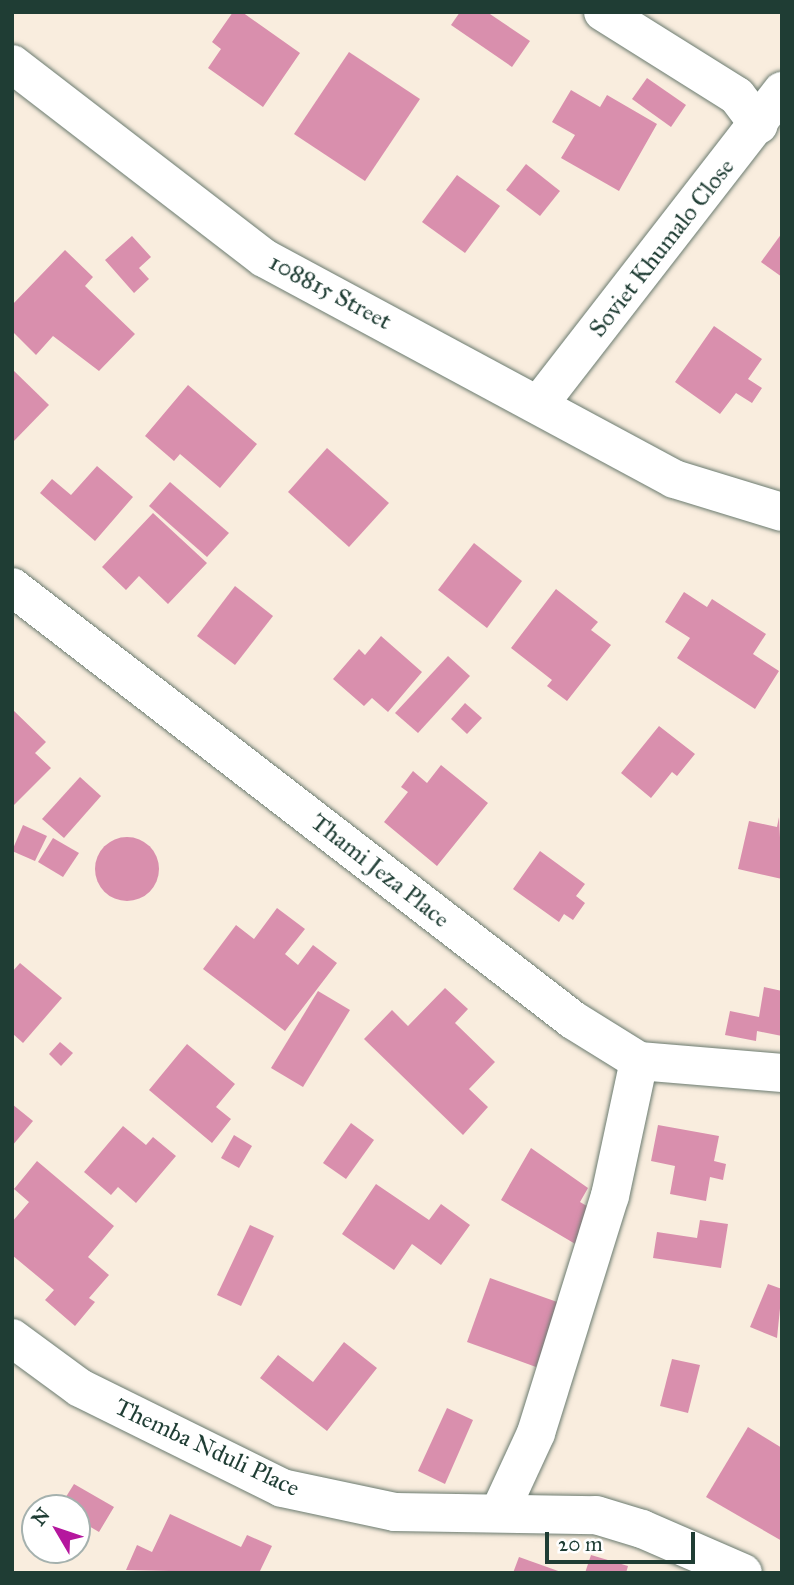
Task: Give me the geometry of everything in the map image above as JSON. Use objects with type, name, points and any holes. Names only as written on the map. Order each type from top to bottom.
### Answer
[{"type":"street","points":[[603,12],[737,96],[759,125]]},
{"type":"street","name":"108815 Street","points":[[12,64],[264,258],[540,403],[674,479],[782,512]]},
{"type":"street","name":"Soviet Khumalo Close","points":[[540,403],[759,125],[782,91]]},
{"type":"street","name":"Thami Jeza Place","points":[[12,587],[573,1020],[639,1061],[782,1073]]},
{"type":"street","points":[[500,1511],[536,1433],[606,1209],[639,1061]]},
{"type":"street","name":"Themba Nduli Place","points":[[12,1338],[80,1388],[282,1489],[395,1512],[500,1511],[596,1515],[642,1529],[743,1573]]},
{"type":"building","points":[[233,12],[242,12],[300,53],[263,107],[208,68],[221,49],[212,42]]},
{"type":"building","points":[[460,12],[487,12],[530,41],[512,67],[451,25]]},
{"type":"building","points":[[349,52],[420,99],[365,181],[294,134]]},
{"type":"building","points":[[647,78],[686,105],[671,127],[632,99]]},
{"type":"building","points":[[571,90],[600,107],[607,95],[657,124],[619,191],[561,158],[575,135],[552,122]]},
{"type":"building","points":[[526,164],[560,191],[540,216],[506,190]]},
{"type":"building","points":[[457,175],[500,206],[465,253],[422,222]]},
{"type":"building","points":[[782,233],[782,277],[761,262]]},
{"type":"building","points":[[132,236],[151,257],[139,268],[149,279],[134,293],[105,260]]},
{"type":"building","points":[[65,250],[93,277],[85,286],[135,334],[99,371],[53,336],[36,355],[12,331],[12,305]]},
{"type":"building","points":[[714,326],[762,359],[748,379],[762,388],[752,403],[736,393],[720,414],[675,382]]},
{"type":"building","points":[[12,369],[49,405],[12,443]]},
{"type":"building","points":[[188,385],[257,444],[220,488],[180,454],[174,461],[145,436]]},
{"type":"building","points":[[327,448],[389,503],[349,547],[288,492]]},
{"type":"building","points":[[97,466],[133,497],[95,541],[40,493],[52,479],[71,495]]},
{"type":"building","points":[[170,482],[229,533],[207,557],[149,506]]},
{"type":"building","points":[[153,513],[207,563],[168,604],[139,576],[126,590],[102,567]]},
{"type":"building","points":[[474,543],[522,581],[487,628],[438,590]]},
{"type":"building","points":[[235,586],[273,616],[235,665],[197,636]]},
{"type":"building","points":[[556,589],[598,622],[591,630],[611,645],[567,701],[547,686],[552,680],[511,648]]},
{"type":"building","points":[[684,592],[707,607],[712,599],[766,634],[753,654],[779,671],[755,709],[677,658],[690,638],[665,622]]},
{"type":"building","points":[[381,636],[422,672],[388,712],[372,698],[364,706],[333,679],[359,649],[365,655]]},
{"type":"building","points":[[448,656],[470,676],[418,733],[395,713]]},
{"type":"building","points":[[465,703],[482,718],[467,734],[451,719]]},
{"type":"building","points":[[12,709],[46,742],[35,753],[51,768],[12,807]]},
{"type":"building","points":[[659,726],[695,754],[677,776],[672,772],[651,798],[621,773]]},
{"type":"building","points":[[441,765],[488,803],[437,866],[384,822],[408,792],[401,787],[413,771],[427,783]]},
{"type":"building","points":[[80,777],[101,796],[64,838],[42,819]]},
{"type":"building","points":[[779,817],[782,879],[738,869],[749,821],[777,827]]},
{"type":"building","points":[[23,825],[47,836],[35,861],[12,851]]},
{"type":"building","points":[[121,837],[133,837],[150,846],[157,857],[157,881],[150,892],[133,901],[121,901],[109,896],[100,887],[95,875],[95,863],[100,851],[109,842]]},
{"type":"building","points":[[53,838],[79,853],[63,877],[38,862]]},
{"type":"building","points":[[540,851],[585,884],[576,896],[585,903],[573,920],[564,914],[559,922],[513,889]]},
{"type":"building","points":[[277,908],[305,929],[285,954],[298,965],[313,945],[337,963],[285,1031],[203,969],[236,925],[254,939]]},
{"type":"building","points":[[20,963],[62,998],[23,1043],[12,1033],[12,972]]},
{"type":"building","points":[[764,987],[782,991],[782,1036],[757,1031],[756,1041],[725,1035],[730,1011],[759,1017]]},
{"type":"building","points":[[445,988],[468,1009],[455,1023],[495,1062],[469,1089],[488,1107],[463,1135],[364,1039],[392,1010],[408,1026]]},
{"type":"building","points":[[318,991],[350,1010],[303,1087],[271,1068]]},
{"type":"building","points":[[60,1042],[73,1053],[61,1066],[49,1054]]},
{"type":"building","points":[[187,1044],[235,1084],[216,1107],[231,1119],[212,1143],[149,1090]]},
{"type":"building","points":[[12,1104],[33,1121],[12,1146]]},
{"type":"building","points":[[351,1123],[374,1140],[346,1179],[323,1163]]},
{"type":"building","points":[[658,1125],[719,1136],[714,1161],[726,1164],[723,1180],[710,1177],[706,1201],[670,1194],[675,1166],[651,1161]]},
{"type":"building","points":[[123,1126],[146,1145],[153,1137],[176,1156],[136,1203],[118,1187],[111,1195],[84,1172]]},
{"type":"building","points":[[234,1135],[252,1146],[239,1168],[221,1158]]},
{"type":"building","points":[[531,1148],[588,1188],[580,1202],[597,1212],[577,1245],[501,1200]]},
{"type":"building","points":[[37,1161],[114,1226],[88,1257],[109,1275],[89,1298],[95,1302],[75,1326],[45,1300],[54,1290],[12,1255],[12,1222],[29,1202],[14,1189]]},
{"type":"building","points":[[376,1184],[429,1220],[441,1204],[470,1225],[441,1265],[412,1244],[394,1270],[342,1234]]},
{"type":"building","points":[[700,1220],[728,1224],[721,1268],[653,1258],[657,1232],[697,1238]]},
{"type":"building","points":[[250,1225],[274,1236],[241,1306],[217,1295]]},
{"type":"building","points":[[490,1278],[560,1303],[536,1367],[467,1342]]},
{"type":"building","points":[[768,1284],[782,1289],[777,1338],[750,1327]]},
{"type":"building","points":[[344,1342],[377,1368],[327,1431],[260,1378],[278,1355],[313,1382]]},
{"type":"building","points":[[672,1359],[700,1365],[688,1413],[660,1406]]},
{"type":"building","points":[[447,1408],[473,1420],[445,1484],[418,1471]]},
{"type":"building","points":[[748,1427],[782,1448],[782,1541],[706,1497]]},
{"type":"building","points":[[74,1484],[114,1507],[99,1532],[91,1527],[91,1494],[68,1494]]},
{"type":"building","points":[[170,1514],[241,1547],[247,1535],[272,1546],[259,1573],[126,1570],[137,1545],[152,1552]]},
{"type":"building","points":[[591,1555],[628,1566],[626,1573],[585,1573]]},
{"type":"building","points":[[519,1557],[561,1572],[561,1573],[513,1573]]}]
